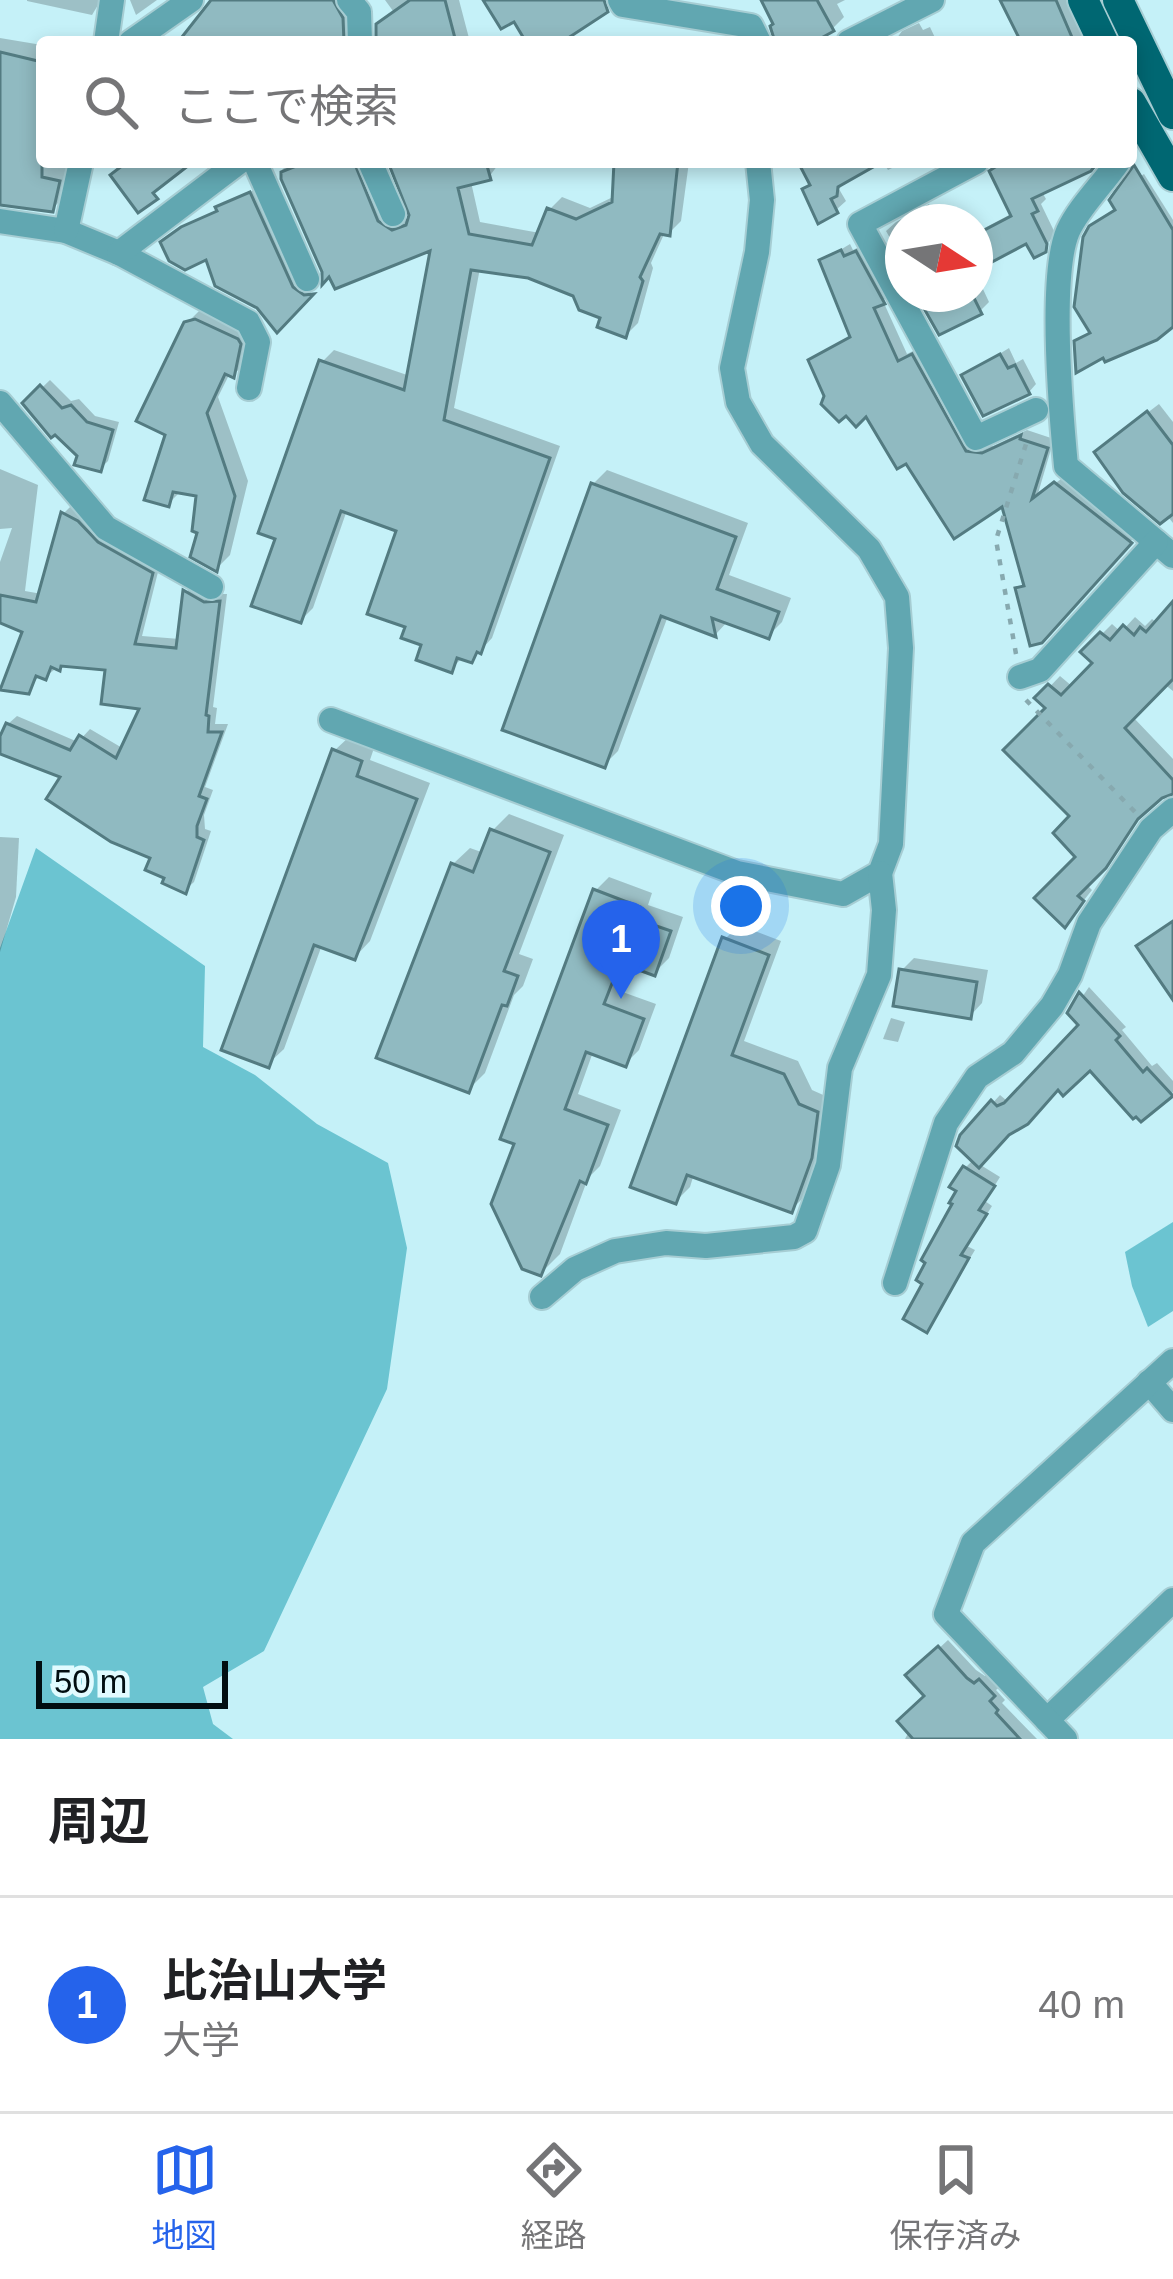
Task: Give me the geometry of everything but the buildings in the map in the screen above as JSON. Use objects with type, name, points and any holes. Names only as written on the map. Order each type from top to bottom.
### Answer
[{"type":"main road","points":[[1083,0],[1100,36]]},
{"type":"main road","points":[[1118,0],[1135,36]]},
{"type":"main road","points":[[1137,40],[1170,110]]},
{"type":"main road","points":[[1137,129],[1173,176]]},
{"type":"street","points":[[107,36],[112,0]]},
{"type":"street","points":[[140,36],[191,0]]},
{"type":"street","points":[[350,0],[359,12],[360,36]]},
{"type":"street","points":[[620,0],[623,5],[751,26],[756,36]]},
{"type":"street","points":[[861,36],[932,0]]},
{"type":"street","points":[[1137,125],[1170,110]]},
{"type":"street","points":[[66,231],[80,168]]},
{"type":"street","points":[[119,253],[231,168]]},
{"type":"street","points":[[258,168],[307,279]]},
{"type":"street","points":[[373,168],[393,214]]},
{"type":"street","points":[[542,1297],[575,1269],[615,1251],[666,1243],[706,1246],[794,1237],[805,1231],[828,1166],[840,1068],[879,975],[884,910],[880,873],[891,844],[902,648],[896,597],[869,549],[762,444],[739,402],[732,368],[757,252],[762,200],[759,168]]},
{"type":"street","points":[[965,168],[860,224],[976,438],[1036,410]]},
{"type":"street","points":[[1020,677],[1040,670],[1164,549],[1066,466],[1060,399],[1060,265],[1069,230],[1114,168]]},
{"type":"street","points":[[0,221],[66,231],[119,253],[248,322],[258,342],[249,388]]},
{"type":"street","points":[[0,403],[106,528],[211,587]]},
{"type":"street","points":[[331,720],[737,873],[843,893],[880,873]]},
{"type":"street","points":[[896,1283],[946,1123],[977,1077],[1013,1053],[1052,1006],[1070,975],[1089,923],[1151,829],[1173,810]]},
{"type":"street","points":[[1065,1739],[946,1614],[973,1543],[1173,1360]]},
{"type":"street","points":[[1149,1382],[1173,1410]]},
{"type":"street","points":[[1048,1720],[1173,1600]]},
{"type":"shaded area","points":[[36,848],[205,966],[203,1047],[255,1075],[317,1124],[388,1163],[407,1248],[387,1389],[264,1651],[203,1687],[213,1724],[233,1739],[0,1739],[0,948]]},
{"type":"shaded area","points":[[1173,1222],[1173,1311],[1148,1327],[1125,1252]]},
{"type":"place","name":"比治山大学","points":[[621,999]]}]
